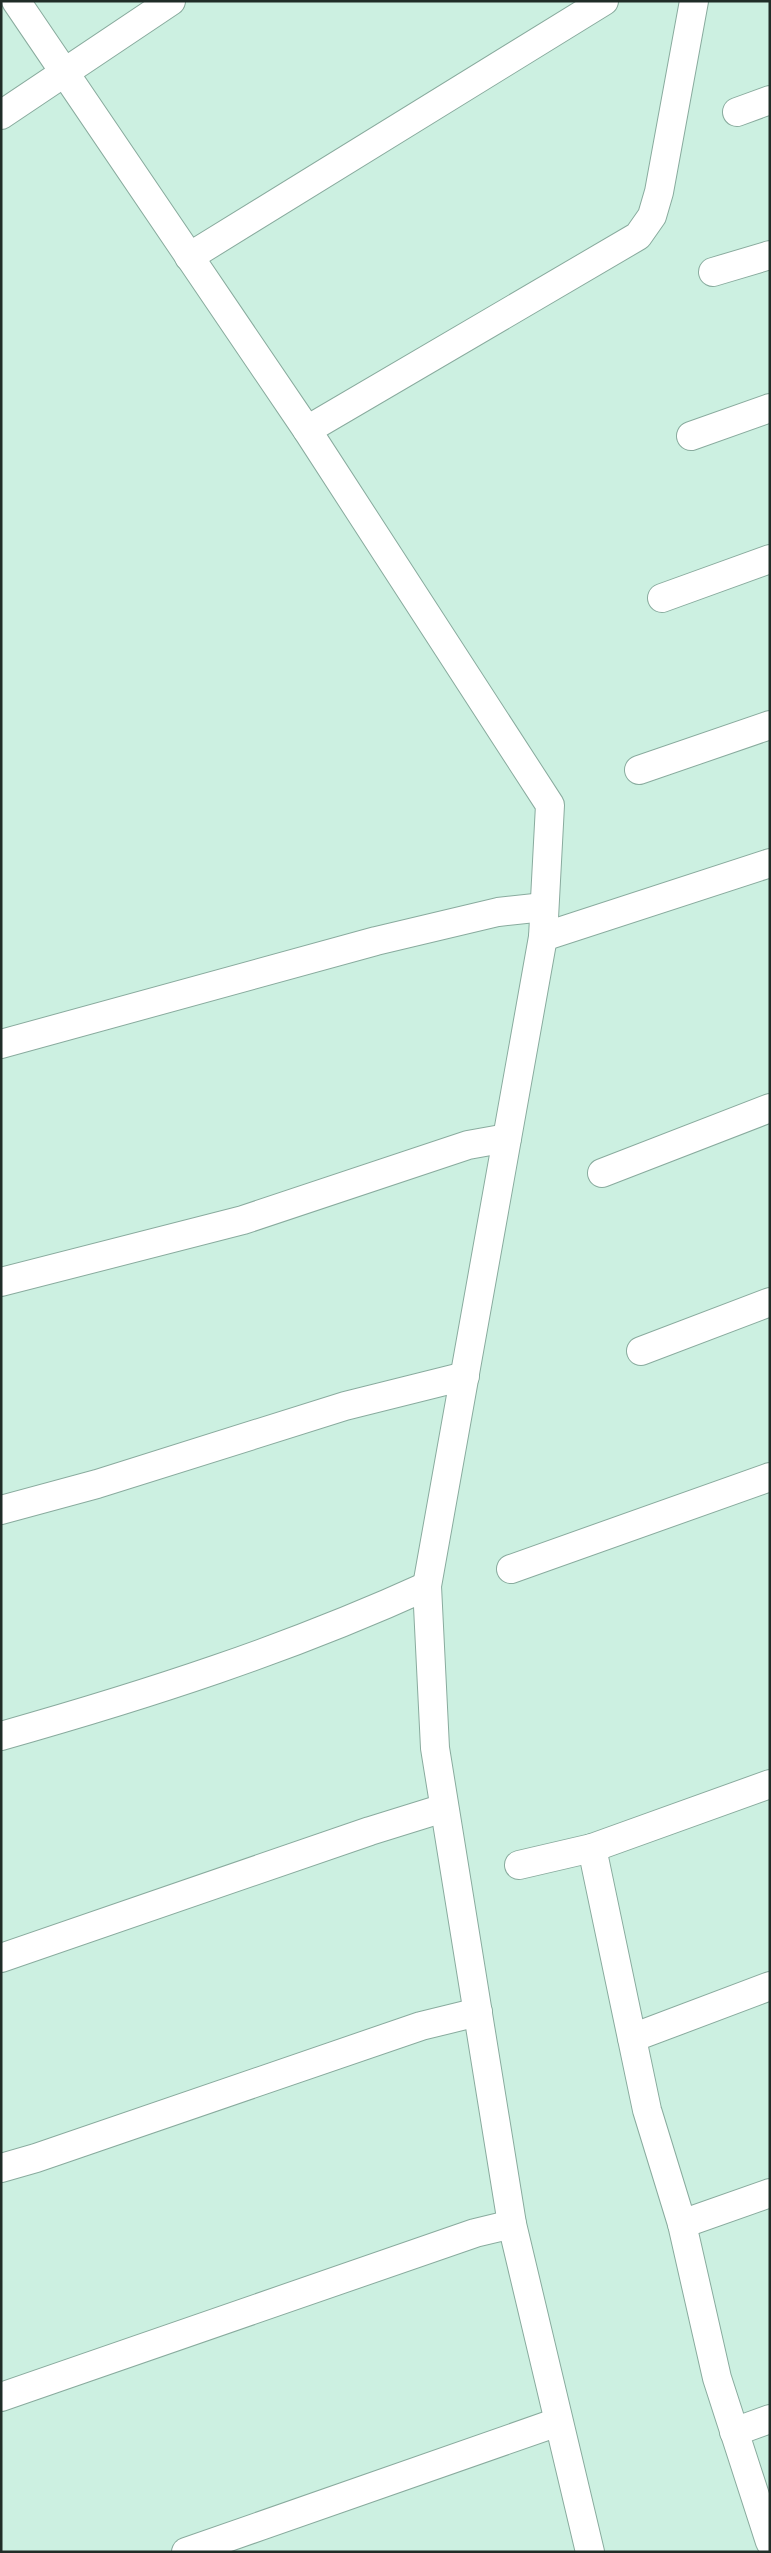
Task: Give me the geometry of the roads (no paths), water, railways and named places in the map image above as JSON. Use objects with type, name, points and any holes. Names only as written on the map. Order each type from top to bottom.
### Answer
[{"type":"street","points":[[16,1],[307,430],[550,805],[543,937],[427,1586],[434,1748],[512,2224],[590,2552]]},
{"type":"street","points":[[1,116],[171,1]]},
{"type":"street","points":[[189,257],[604,1]]},
{"type":"street","points":[[307,430],[638,236],[652,216],[659,192],[694,1]]},
{"type":"street","points":[[737,112],[770,100]]},
{"type":"street","points":[[713,272],[770,255]]},
{"type":"street","points":[[691,436],[770,408]]},
{"type":"street","points":[[662,598],[770,559]]},
{"type":"street","points":[[639,770],[770,725]]},
{"type":"street","points":[[543,937],[770,863]]},
{"type":"street","points":[[1,1044],[376,941],[498,912],[544,908]]},
{"type":"street","points":[[602,1173],[770,1108]]},
{"type":"street","points":[[1,1282],[243,1220],[468,1145],[507,1138]]},
{"type":"street","points":[[641,1351],[770,1302]]},
{"type":"street","points":[[1,1510],[97,1484],[345,1406],[465,1376]]},
{"type":"street","points":[[511,1569],[770,1477]]},
{"type":"street","points":[[1,1736],[93,1710],[250,1658],[365,1614],[427,1586]]},
{"type":"street","points":[[519,1865],[592,1848],[770,1784]]},
{"type":"street","points":[[1,1958],[370,1831],[444,1808]]},
{"type":"street","points":[[592,1848],[647,2110],[682,2224],[706,2338],[770,2542]]},
{"type":"street","points":[[632,2038],[770,1986]]},
{"type":"street","points":[[1,2168],[36,2158],[421,2026],[478,2012]]},
{"type":"street","points":[[682,2224],[770,2193]]},
{"type":"street","points":[[1,2397],[476,2233],[512,2224]]},
{"type":"street","points":[[734,2432],[770,2418]]},
{"type":"street","points":[[186,2552],[558,2422]]}]
